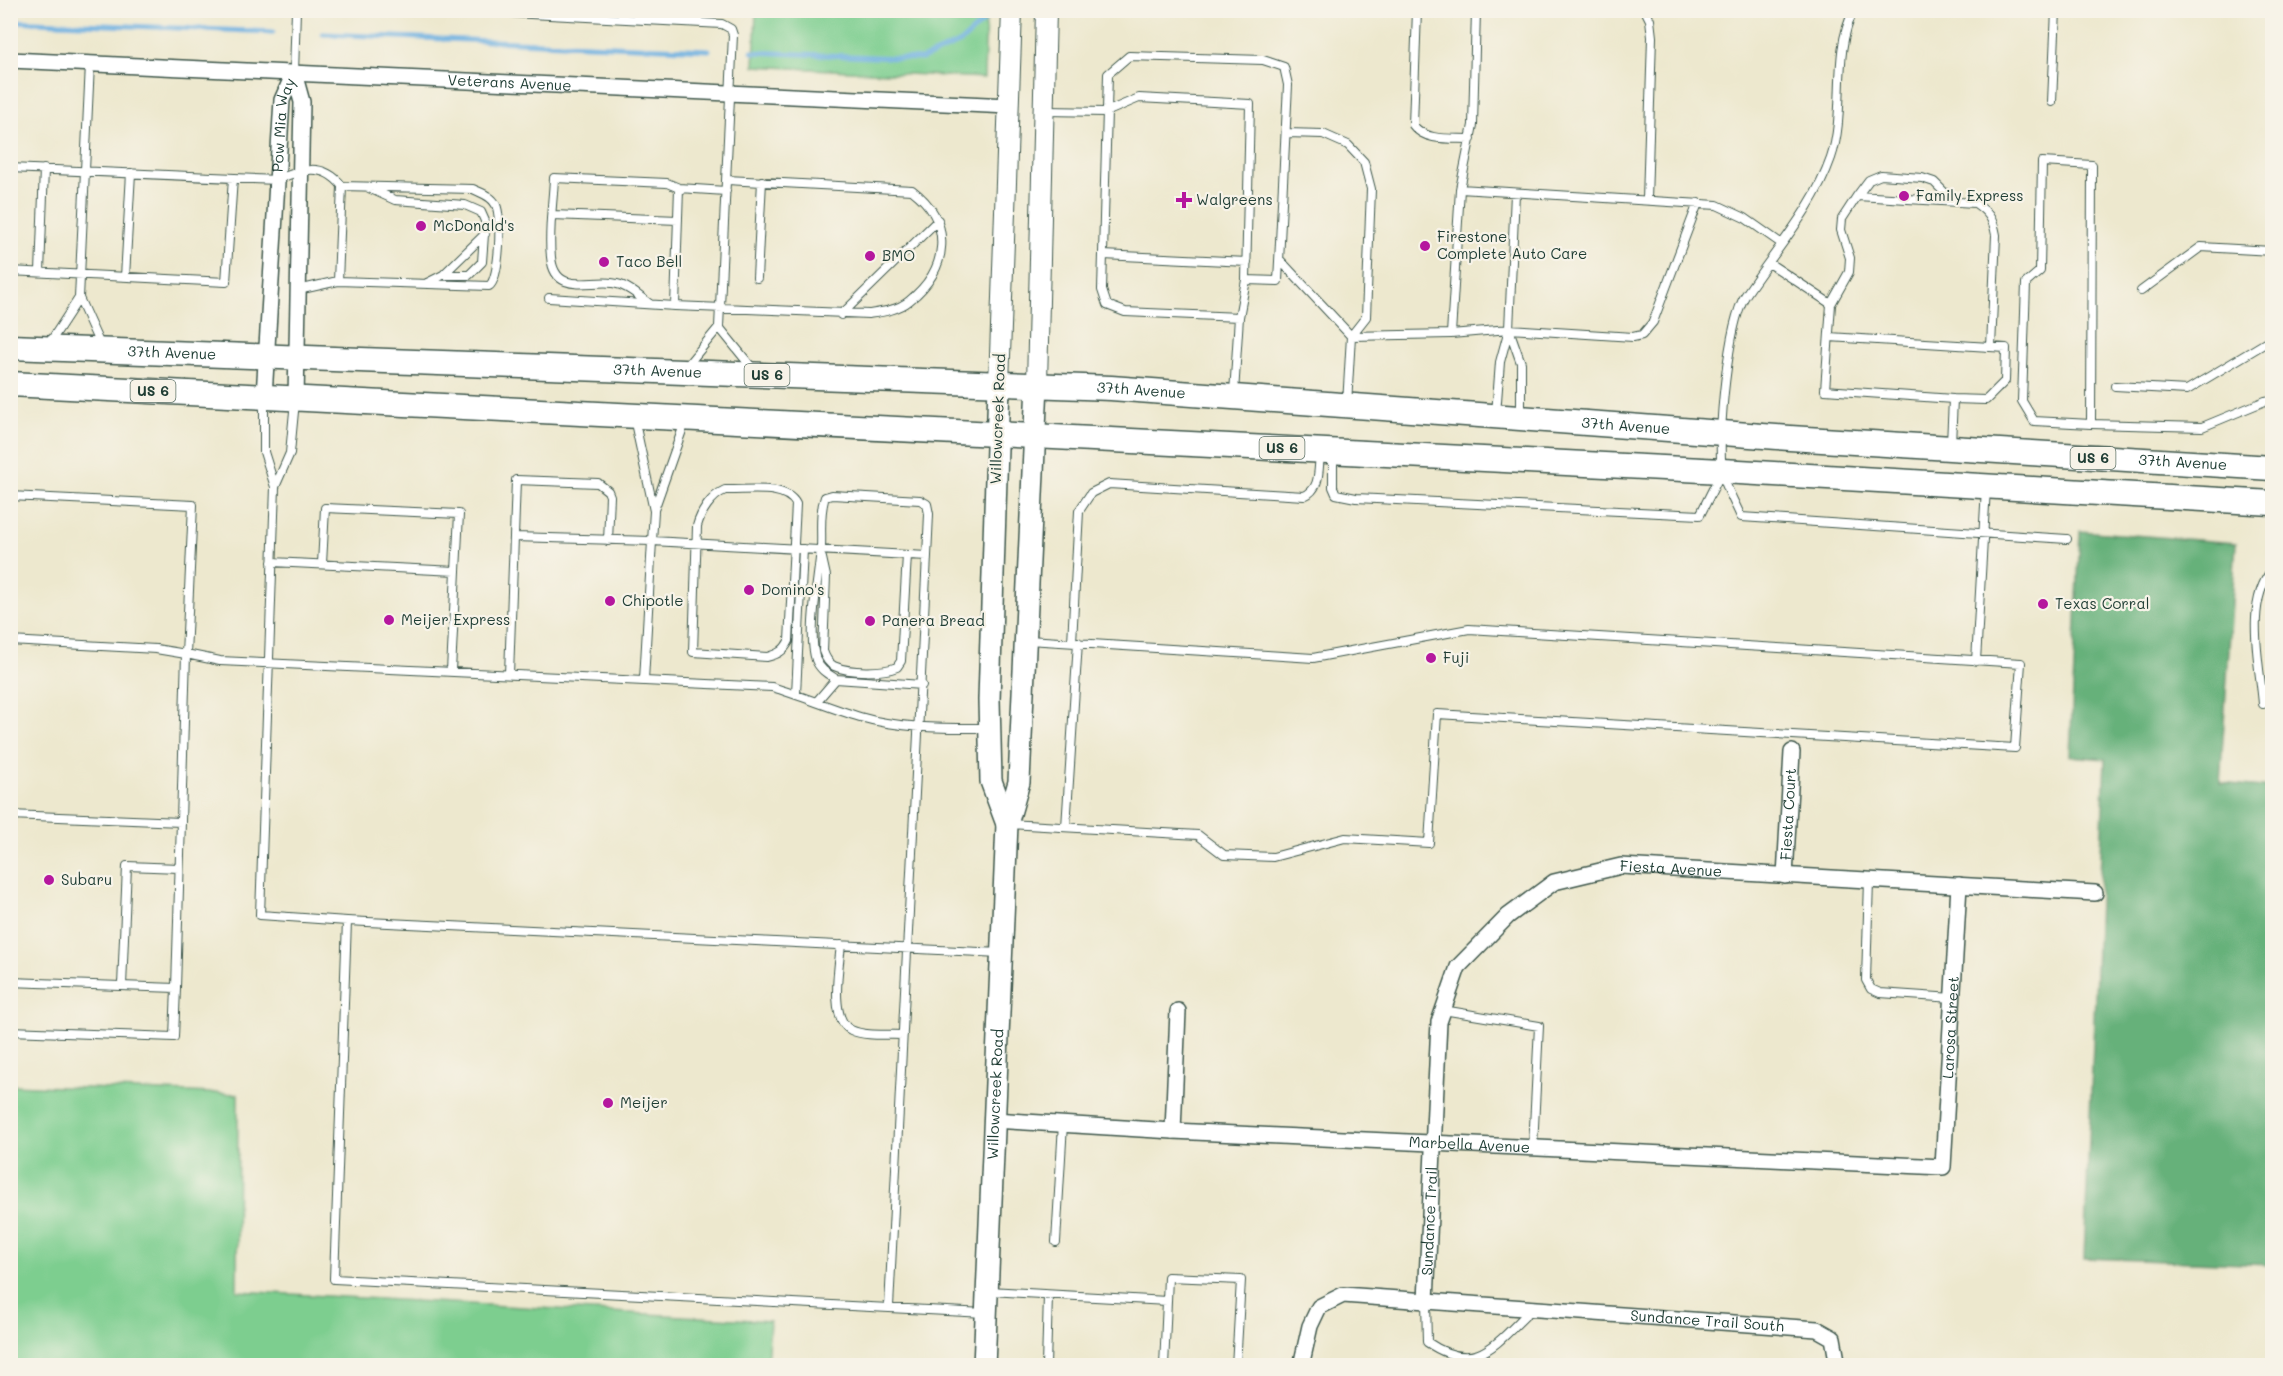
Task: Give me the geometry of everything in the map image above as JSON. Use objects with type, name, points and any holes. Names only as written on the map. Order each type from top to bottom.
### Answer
[{"type":"main road","name":"37th Avenue","points":[[10,347],[297,356],[680,374],[1037,384],[1951,449],[2272,468]]},
{"type":"main road","name":"US 6","points":[[10,384],[1327,450],[2272,503]]},
{"type":"main road","name":"Willowcreek Road","points":[[999,384],[990,729],[991,781],[1007,824]]},
{"type":"main road","name":"Willowcreek Road","points":[[984,1365],[1007,824],[1019,782],[1037,384]]},
{"type":"street","name":"Willowcreek Road","points":[[999,384],[1012,10]]},
{"type":"street","name":"Willowcreek Road","points":[[1037,384],[1046,10]]},
{"type":"street","name":"Veterans Avenue","points":[[10,60],[1009,106]]},
{"type":"street","name":"Pow Mia Way","points":[[294,73],[302,102],[296,398]]},
{"type":"street","name":"Pow Mia Way","points":[[264,396],[282,100],[294,73]]},
{"type":"street","name":"Fiesta Court","points":[[1785,876],[1792,752]]},
{"type":"street","name":"Fiesta Avenue","points":[[1433,1142],[1439,1022],[1458,967],[1508,916],[1554,882],[1621,866],[2095,893]]},
{"type":"street","name":"Larosa Street","points":[[1943,1167],[1959,885]]},
{"type":"street","points":[[1173,1131],[1179,1011]]},
{"type":"street","name":"Marbella Avenue","points":[[994,1120],[1173,1131],[1943,1167]]},
{"type":"street","name":"Sundance Trail","points":[[1426,1301],[1433,1142]]},
{"type":"street","points":[[1301,1365],[1310,1326],[1319,1307],[1342,1295],[1533,1308]]},
{"type":"street","name":"Sundance Trail South","points":[[1533,1308],[1817,1329],[1833,1338],[1839,1365]]},
{"type":"lane","points":[[294,73],[296,10]]},
{"type":"lane","points":[[453,10],[722,24],[731,29],[733,35],[731,93],[719,327],[680,374]]},
{"type":"lane","points":[[1417,10],[1413,125],[1421,134],[1429,137],[1471,139]]},
{"type":"lane","points":[[1451,334],[1460,189],[1471,139],[1476,10]]},
{"type":"lane","points":[[1645,10],[1650,20],[1652,37],[1647,200]]},
{"type":"lane","points":[[1854,10],[1848,21],[1843,46],[1840,116],[1832,156],[1818,191],[1744,298],[1733,330],[1727,364],[1722,471],[1741,517],[2067,539]]},
{"type":"lane","points":[[2052,102],[2056,10]]},
{"type":"lane","points":[[1239,317],[1125,312],[1107,305],[1102,290],[1108,74],[1129,56],[1263,60],[1284,67],[1288,85],[1278,281],[1246,280]]},
{"type":"lane","points":[[90,64],[79,298],[102,351]]},
{"type":"lane","points":[[1043,111],[1106,112],[1139,98],[1250,104],[1247,262],[1239,317],[1234,397]]},
{"type":"lane","points":[[1286,133],[1323,134],[1348,145],[1364,162],[1371,189],[1366,317],[1351,336],[1347,405]]},
{"type":"lane","points":[[2091,424],[2092,165],[2043,162],[2040,271],[2026,283],[2022,401],[2034,422],[2091,424],[2202,427],[2272,400]]},
{"type":"lane","points":[[10,168],[277,180],[300,169],[328,173],[342,186],[473,189],[491,198],[496,205],[499,214],[496,278],[489,286],[338,281],[298,290]]},
{"type":"lane","points":[[40,272],[44,169]]},
{"type":"lane","points":[[125,277],[131,173]]},
{"type":"lane","points":[[1829,336],[2006,348],[2005,381],[1986,400],[1825,390],[1831,304],[1850,272],[1850,258],[1841,230],[1842,219],[1857,196],[1869,180],[1881,175],[1922,178],[1934,182],[1954,202]]},
{"type":"lane","points":[[10,271],[226,282],[233,178]]},
{"type":"lane","points":[[650,304],[622,285],[570,283],[560,279],[550,257],[554,178],[667,183],[679,188],[726,191]]},
{"type":"lane","points":[[549,298],[841,315],[890,310],[908,302],[932,277],[939,262],[938,220],[933,210],[912,190],[727,180]]},
{"type":"lane","points":[[757,278],[762,181]]},
{"type":"lane","points":[[338,281],[342,186]]},
{"type":"lane","points":[[366,187],[395,200],[473,207],[481,212],[485,221],[482,262],[469,275],[443,275]]},
{"type":"lane","points":[[675,306],[679,188]]},
{"type":"lane","points":[[1460,189],[1717,205],[1745,218],[1782,244]]},
{"type":"lane","points":[[1496,417],[1500,362],[1509,329],[1515,193]]},
{"type":"lane","points":[[1857,196],[1975,203],[1988,212],[1994,222],[1996,235],[1991,346]]},
{"type":"lane","points":[[1280,260],[1351,336],[1451,334],[1509,329],[1642,335],[1653,322],[1698,203]]},
{"type":"lane","points":[[553,215],[678,220]]},
{"type":"lane","points":[[841,315],[938,220]]},
{"type":"lane","points":[[426,284],[443,275],[485,234]]},
{"type":"lane","points":[[2141,291],[2201,247],[2272,251]]},
{"type":"lane","points":[[1103,255],[1247,262]]},
{"type":"lane","points":[[1769,263],[1831,304]]},
{"type":"lane","points":[[45,349],[79,298]]},
{"type":"lane","points":[[719,327],[757,375]]},
{"type":"lane","points":[[1509,329],[1521,363],[1521,418]]},
{"type":"lane","points":[[2115,386],[2187,390],[2272,339]]},
{"type":"lane","points":[[264,396],[264,452],[275,487],[271,664],[260,915],[1001,954]]},
{"type":"lane","points":[[275,487],[290,453],[296,398]]},
{"type":"lane","points":[[1951,449],[1953,399]]},
{"type":"lane","points":[[634,415],[654,511],[644,680]]},
{"type":"lane","points":[[654,511],[687,418]]},
{"type":"lane","points":[[1327,450],[1336,494],[1356,498],[1700,515],[1722,471]]},
{"type":"lane","points":[[1066,827],[1079,511],[1091,493],[1109,484],[1305,496],[1312,493],[1317,486],[1327,450]]},
{"type":"lane","points":[[509,674],[516,480],[598,483],[608,491],[610,496],[608,541]]},
{"type":"lane","points":[[1976,660],[1986,487]]},
{"type":"lane","points":[[725,490],[783,492],[792,496],[796,504],[794,549],[789,641],[785,650],[767,657],[693,652],[695,544],[700,515],[718,493],[725,490]]},
{"type":"lane","points":[[889,1307],[920,728],[922,685],[927,556],[929,514],[927,504],[920,500],[832,495],[825,497],[822,506],[821,550],[817,576],[814,649],[817,662],[824,672],[836,679],[922,685]]},
{"type":"lane","points":[[10,496],[194,505],[186,654],[174,1037],[10,1031]]},
{"type":"lane","points":[[322,564],[325,508],[459,514],[451,671]]},
{"type":"lane","points":[[514,537],[652,541],[927,556]]},
{"type":"lane","points":[[795,694],[803,549]]},
{"type":"lane","points":[[821,550],[826,576],[823,651],[826,659],[833,666],[843,669],[890,670],[902,661],[908,555]]},
{"type":"lane","points":[[272,562],[456,572]]},
{"type":"lane","points":[[2264,704],[2257,622],[2258,600],[2272,570]]},
{"type":"lane","points":[[1007,824],[1198,835],[1224,855],[1273,857],[1345,838],[1429,843],[1437,714],[2015,748],[2020,663],[1469,629],[1313,658],[1026,640]]},
{"type":"lane","points":[[10,641],[156,649],[220,661],[772,687],[861,717],[920,728],[990,729]]},
{"type":"lane","points":[[818,701],[836,679]]},
{"type":"lane","points":[[10,815],[181,822]]},
{"type":"lane","points":[[122,986],[127,866],[179,868]]},
{"type":"lane","points":[[1869,880],[1866,980],[1871,989],[1880,993],[1953,998]]},
{"type":"lane","points":[[347,921],[334,1279],[986,1313]]},
{"type":"lane","points":[[841,945],[837,1005],[843,1025],[861,1033],[903,1035]]},
{"type":"lane","points":[[10,982],[176,988]]},
{"type":"lane","points":[[1443,1010],[1539,1026],[1533,1147]]},
{"type":"lane","points":[[1056,1242],[1063,1124]]},
{"type":"lane","points":[[1164,1365],[1168,1277],[1241,1280],[1236,1365]]},
{"type":"lane","points":[[987,1291],[1167,1301]]},
{"type":"lane","points":[[1046,1365],[1048,1295]]},
{"type":"lane","points":[[1426,1301],[1427,1342],[1454,1360],[1471,1361],[1483,1356],[1533,1308]]},
{"type":"green space","points":[[756,11],[986,11],[984,78],[754,66]]},
{"type":"green space","points":[[2080,531],[2236,543],[2220,783],[2272,788],[2272,1265],[2084,1258],[2105,759],[2070,756]]},
{"type":"green space","points":[[11,1085],[238,1094],[237,1291],[770,1321],[767,1365],[11,1365]]},
{"type":"waterway","points":[[10,21],[273,32]]},
{"type":"waterway","points":[[752,52],[922,59],[961,42],[983,22]]},
{"type":"waterway","points":[[323,34],[709,50]]},
{"type":"place","name":"Family Express","points":[[1904,196]]},
{"type":"place","name":"Walgreens","points":[[1184,200]]},
{"type":"place","name":"McDonald's","points":[[421,226]]},
{"type":"place","name":"Firestone Complete Auto Care","points":[[1425,246]]},
{"type":"place","name":"BMO","points":[[870,256]]},
{"type":"place","name":"Taco Bell","points":[[604,262]]},
{"type":"place","name":"Domino's","points":[[749,590]]},
{"type":"place","name":"Chipotle","points":[[610,601]]},
{"type":"place","name":"Texas Corral","points":[[2043,604]]},
{"type":"place","name":"Meijer Express","points":[[389,620]]},
{"type":"place","name":"Panera Bread","points":[[870,621]]},
{"type":"place","name":"Fuji","points":[[1431,658]]},
{"type":"place","name":"Subaru","points":[[49,880]]},
{"type":"place","name":"Meijer","points":[[608,1103]]}]
